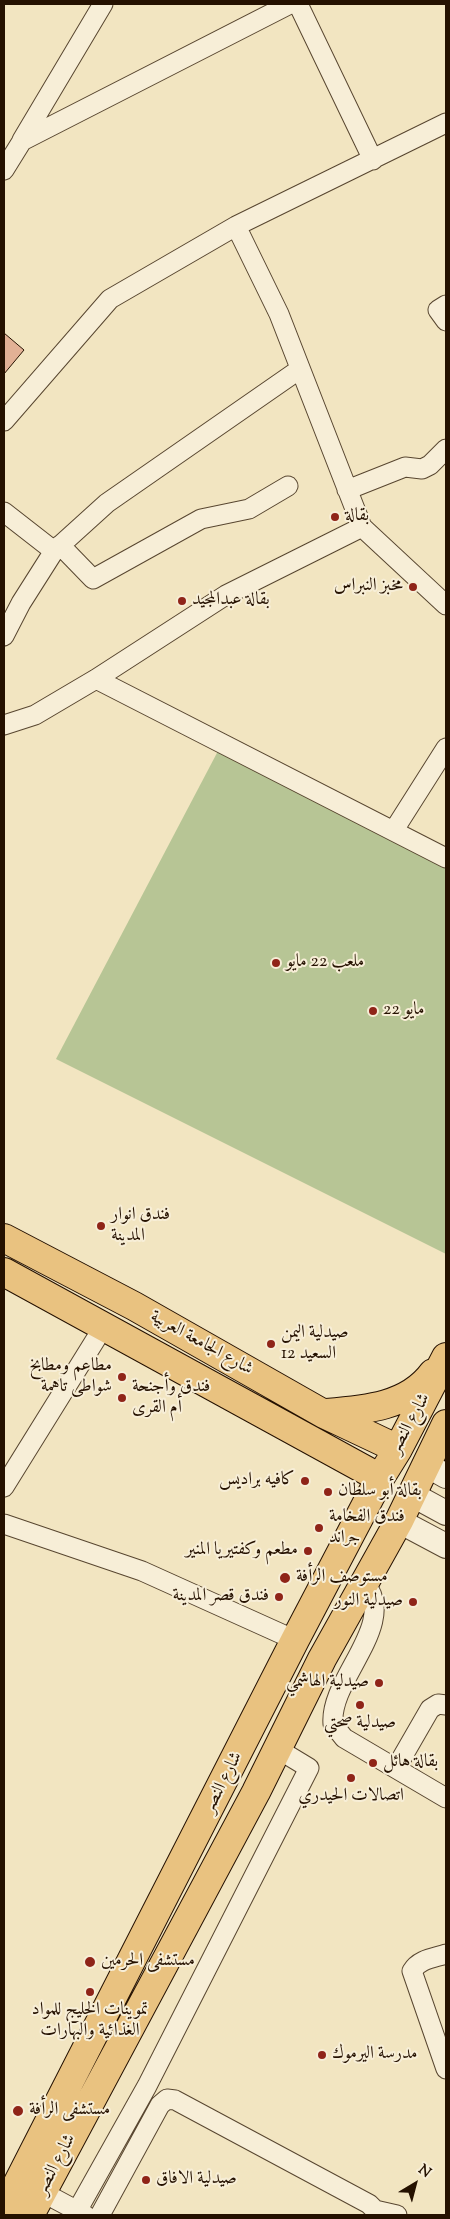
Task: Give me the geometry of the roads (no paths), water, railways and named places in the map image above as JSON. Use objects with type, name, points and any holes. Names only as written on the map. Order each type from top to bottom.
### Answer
[{"type":"main road","name":"شارع الجامعة العربية","points":[[4,1238],[134,1306],[324,1414],[398,1449]]},
{"type":"main road","name":"شارع الجامعة العربية","points":[[4,1272],[309,1438],[357,1481],[375,1488]]},
{"type":"main road","points":[[324,1414],[381,1407],[400,1399],[427,1382],[446,1357]]},
{"type":"main road","name":"شارع النصر","points":[[4,2210],[248,1736],[295,1640],[446,1357]]},
{"type":"main road","name":"شارع النصر","points":[[36,2204],[256,1792],[276,1748],[364,1582],[399,1521],[411,1494],[436,1470],[446,1424]]},
{"type":"main road","points":[[248,1736],[262,1747],[276,1748]]},
{"type":"main road","points":[[226,1778],[240,1770],[255,1780],[256,1792]]},
{"type":"street","points":[[4,170],[102,4]]},
{"type":"street","points":[[22,141],[290,4]]},
{"type":"street","points":[[298,4],[373,160]]},
{"type":"street","points":[[4,421],[110,298],[236,226],[446,123]]},
{"type":"street","points":[[236,226],[279,314],[362,527],[444,599]]},
{"type":"street","points":[[446,305],[438,310],[446,322]]},
{"type":"street","points":[[4,636],[22,603],[57,548],[107,503],[300,369]]},
{"type":"street","points":[[347,490],[405,467],[422,469],[438,466],[446,449]]},
{"type":"street","points":[[4,512],[57,548],[93,580],[202,519],[249,509],[288,486]]},
{"type":"street","points":[[4,725],[35,716],[226,595],[362,527]]},
{"type":"street","points":[[96,679],[446,858]]},
{"type":"street","points":[[394,830],[446,748]]},
{"type":"street","points":[[4,1487],[104,1326]]},
{"type":"street","points":[[411,1494],[446,1513]]},
{"type":"street","points":[[399,1521],[446,1546]]},
{"type":"street","points":[[4,1524],[142,1571],[295,1640]]},
{"type":"street","points":[[364,1582],[374,1600],[374,1617],[336,1703],[333,1724],[344,1738],[446,1798]]},
{"type":"street","points":[[396,1768],[430,1709],[438,1704],[446,1705]]},
{"type":"street","points":[[36,2204],[81,2213],[309,1768],[276,1748]]},
{"type":"street","points":[[446,1954],[421,1962],[412,1971],[446,2069]]},
{"type":"street","points":[[100,2215],[160,2105],[167,2099],[175,2100],[361,2199],[375,2213],[396,2215]]},
{"type":"place","name":"بقالة","points":[[335,517]]},
{"type":"place","name":"مخبز النبراس","points":[[413,587]]},
{"type":"place","name":"بقالة عبدالمجيد","points":[[182,601]]},
{"type":"place","name":"ملعب 22 مايو","points":[[276,963]]},
{"type":"place","name":"22 مايو","points":[[373,1011]]},
{"type":"place","name":"فندق انوار المدينة","points":[[101,1226]]},
{"type":"place","name":"صيدلية اليمن السعيد 12","points":[[271,1344]]},
{"type":"place","name":"مطاعم ومطابخ شواطى تاهمة","points":[[122,1377]]},
{"type":"place","name":"فندق وأجنحة أم القرى","points":[[122,1398]]},
{"type":"place","name":"كافيه براديس","points":[[305,1481]]},
{"type":"place","name":"بقالة أبو سلطان","points":[[328,1492]]},
{"type":"place","name":"فندق الفخامة جراند","points":[[319,1528]]},
{"type":"place","name":"مطعم وكفتيريا المنير","points":[[308,1551]]},
{"type":"place","name":"مستوصف الرأفة","points":[[285,1578]]},
{"type":"place","name":"فندق قصر المدينة","points":[[279,1597]]},
{"type":"place","name":"صيدلية النور","points":[[413,1602]]},
{"type":"place","name":"صيدلية الهاشمي","points":[[379,1683]]},
{"type":"place","name":"صيدلية صحتي","points":[[360,1705]]},
{"type":"place","name":"بقالة هائل","points":[[373,1763]]},
{"type":"place","name":"اتصالات الحيدري","points":[[351,1778]]},
{"type":"place","name":"مستشفى الحرمين","points":[[90,1962]]},
{"type":"place","name":"تموينات الخليج للمواد الغذائية والبهارات","points":[[90,1992]]},
{"type":"place","name":"مدرسة اليرموك","points":[[322,2055]]},
{"type":"place","name":"مستشفى الرأفة","points":[[18,2111]]},
{"type":"place","name":"صيدلية الافاق","points":[[146,2180]]}]
